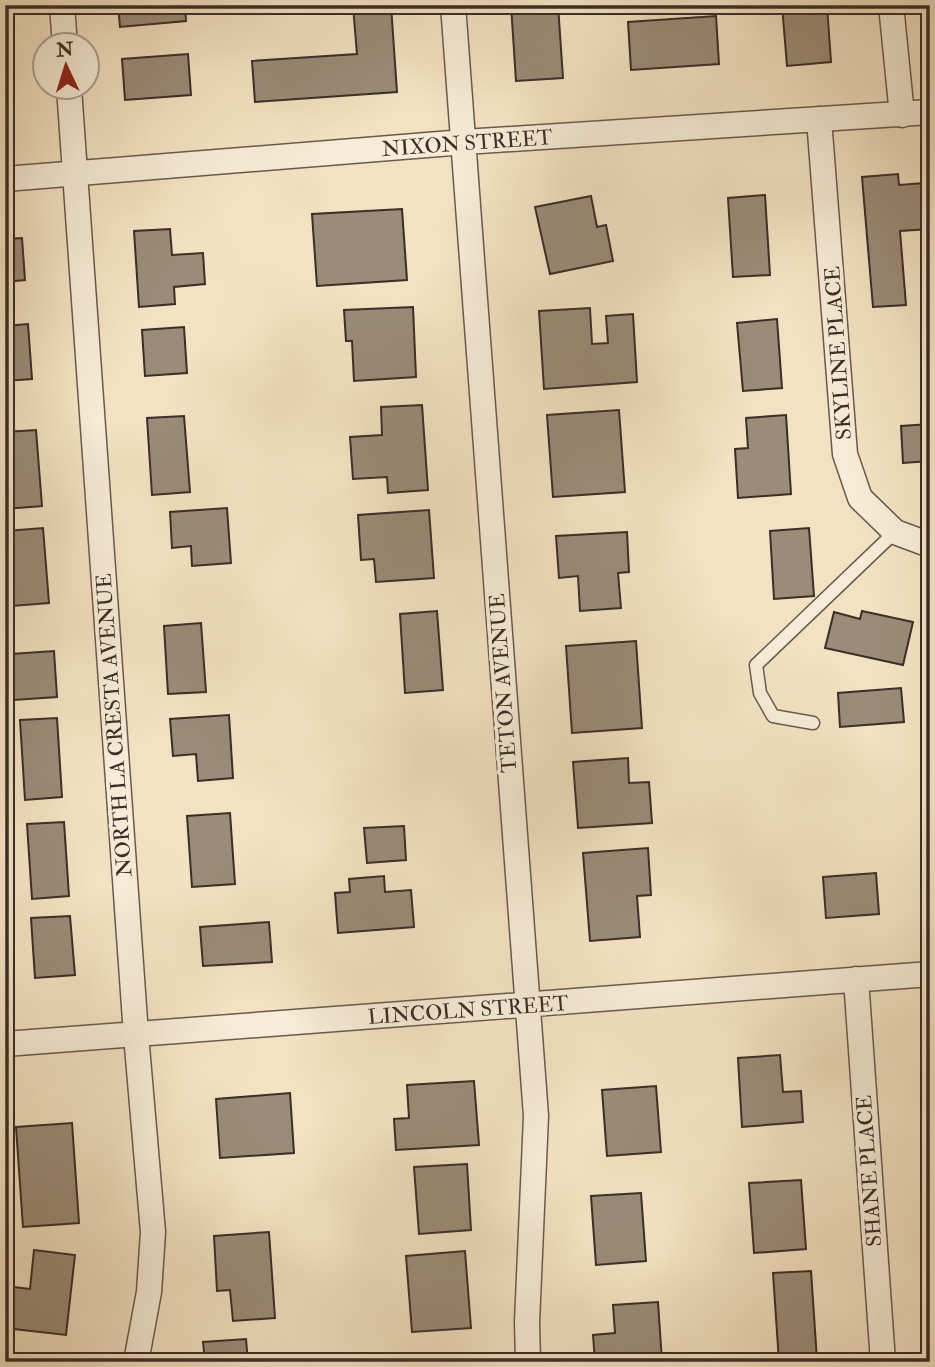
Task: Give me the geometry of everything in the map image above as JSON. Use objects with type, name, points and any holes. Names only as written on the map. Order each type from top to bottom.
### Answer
[{"type":"street","points":[[62,5],[64,32]]},
{"type":"street","name":"TETON AVENUE","points":[[453,5],[536,1116],[527,1322],[528,1362]]},
{"type":"street","points":[[891,5],[902,115]]},
{"type":"street","name":"NORTH LA CRESTA AVENUE","points":[[70,102],[136,1035],[153,1232],[149,1292],[136,1362]]},
{"type":"street","name":"NIXON STREET","points":[[5,179],[464,142],[930,113]]},
{"type":"street","name":"SKYLINE PLACE","points":[[819,120],[845,454],[860,498],[895,532],[930,545]]},
{"type":"street","name":"LINCOLN STREET","points":[[5,1044],[930,974]]},
{"type":"street","name":"SHANE PLACE","points":[[856,979],[883,1362]]},
{"type":"lane","points":[[813,723],[773,716],[760,693],[756,665],[895,532]]},
{"type":"building","points":[[118,5],[185,5],[186,21],[120,27]]},
{"type":"building","points":[[391,5],[397,92],[255,102],[252,61],[357,54],[353,6]]},
{"type":"building","points":[[511,5],[558,5],[563,78],[516,81]]},
{"type":"building","points":[[782,5],[827,5],[831,62],[787,66]]},
{"type":"building","points":[[7,8],[9,40],[5,41],[5,9]]},
{"type":"building","points":[[716,16],[719,64],[631,70],[628,22]]},
{"type":"building","points":[[188,54],[191,95],[125,100],[122,59]]},
{"type":"building","points":[[5,71],[10,71],[12,100],[5,101]]},
{"type":"building","points":[[923,172],[930,172],[930,229],[900,231],[906,305],[873,307],[862,177],[898,174],[899,185],[924,183]]},
{"type":"building","points":[[765,195],[770,275],[733,277],[728,198]]},
{"type":"building","points":[[591,196],[597,227],[606,225],[613,261],[550,274],[535,207]]},
{"type":"building","points":[[402,209],[407,280],[317,286],[312,214]]},
{"type":"building","points":[[170,229],[172,255],[203,253],[205,284],[174,287],[175,304],[139,307],[134,231]]},
{"type":"building","points":[[22,238],[25,280],[5,282],[5,239]]},
{"type":"building","points":[[413,307],[416,377],[354,381],[352,341],[346,341],[344,310]]},
{"type":"building","points":[[590,308],[592,344],[608,343],[606,316],[633,314],[637,382],[544,389],[539,311]]},
{"type":"building","points":[[777,319],[782,388],[743,391],[737,323]]},
{"type":"building","points":[[28,324],[32,379],[5,381],[5,326]]},
{"type":"building","points":[[184,327],[187,373],[145,376],[142,330]]},
{"type":"building","points":[[422,405],[428,490],[388,493],[387,477],[353,479],[350,437],[382,435],[381,407]]},
{"type":"building","points":[[619,410],[625,492],[553,497],[547,415]]},
{"type":"building","points":[[786,415],[791,494],[738,498],[735,449],[748,448],[746,418]]},
{"type":"building","points":[[184,416],[190,492],[152,495],[147,418]]},
{"type":"building","points":[[930,424],[930,461],[903,463],[901,426]]},
{"type":"building","points":[[36,430],[42,506],[5,509],[5,432]]},
{"type":"building","points":[[227,508],[231,563],[192,566],[191,546],[172,548],[170,512]]},
{"type":"building","points":[[429,510],[434,578],[376,582],[374,559],[361,560],[358,515]]},
{"type":"building","points":[[43,528],[49,603],[12,606],[6,531]]},
{"type":"building","points":[[809,528],[814,596],[774,599],[770,531]]},
{"type":"building","points":[[627,532],[629,572],[618,573],[621,608],[580,611],[578,576],[559,578],[556,536]]},
{"type":"building","points":[[437,611],[443,690],[405,693],[400,614]]},
{"type":"building","points":[[862,611],[913,622],[903,665],[825,648],[834,612],[860,619]]},
{"type":"building","points":[[201,623],[206,692],[168,694],[164,626]]},
{"type":"building","points":[[636,641],[642,728],[572,733],[566,646]]},
{"type":"building","points":[[54,651],[57,697],[14,700],[11,654]]},
{"type":"building","points":[[901,688],[904,722],[840,727],[838,693]]},
{"type":"building","points":[[229,715],[233,778],[198,781],[196,754],[173,756],[170,719]]},
{"type":"building","points":[[57,718],[62,797],[25,800],[20,720]]},
{"type":"building","points":[[628,758],[629,783],[649,782],[652,823],[578,828],[573,762]]},
{"type":"building","points":[[230,813],[235,884],[192,887],[187,816]]},
{"type":"building","points":[[64,822],[69,896],[32,899],[27,824]]},
{"type":"building","points":[[404,826],[406,860],[367,863],[364,828]]},
{"type":"building","points":[[648,848],[651,895],[637,896],[640,937],[590,941],[583,853]]},
{"type":"building","points":[[876,873],[879,914],[826,918],[823,877]]},
{"type":"building","points":[[384,876],[385,892],[411,890],[414,927],[338,933],[335,893],[350,892],[349,879]]},
{"type":"building","points":[[925,878],[930,878],[930,906],[927,906]]},
{"type":"building","points":[[70,916],[75,975],[35,978],[31,918]]},
{"type":"building","points":[[269,922],[272,962],[203,966],[200,927]]},
{"type":"building","points":[[780,1055],[783,1092],[801,1091],[803,1122],[742,1127],[738,1058]]},
{"type":"building","points":[[474,1081],[479,1145],[396,1150],[394,1119],[409,1118],[407,1085]]},
{"type":"building","points":[[656,1086],[661,1152],[607,1156],[602,1090]]},
{"type":"building","points":[[290,1093],[294,1153],[220,1158],[216,1099]]},
{"type":"building","points":[[72,1123],[79,1223],[23,1227],[16,1127]]},
{"type":"building","points":[[467,1164],[471,1230],[419,1234],[414,1167]]},
{"type":"building","points":[[801,1180],[806,1249],[754,1253],[749,1183]]},
{"type":"building","points":[[641,1193],[646,1261],[596,1265],[591,1196]]},
{"type":"building","points":[[269,1232],[275,1318],[233,1321],[230,1290],[217,1291],[214,1236]]},
{"type":"building","points":[[34,1250],[75,1255],[66,1335],[5,1328],[5,1286],[30,1289]]},
{"type":"building","points":[[465,1251],[471,1328],[412,1332],[406,1256]]},
{"type":"building","points":[[811,1271],[817,1360],[779,1362],[773,1273]]},
{"type":"building","points":[[658,1302],[662,1361],[595,1362],[593,1335],[615,1333],[613,1305]]},
{"type":"building","points":[[246,1339],[248,1362],[205,1362],[203,1342]]},
{"type":"building","points":[[55,1354],[55,1362],[5,1362],[5,1357]]}]
